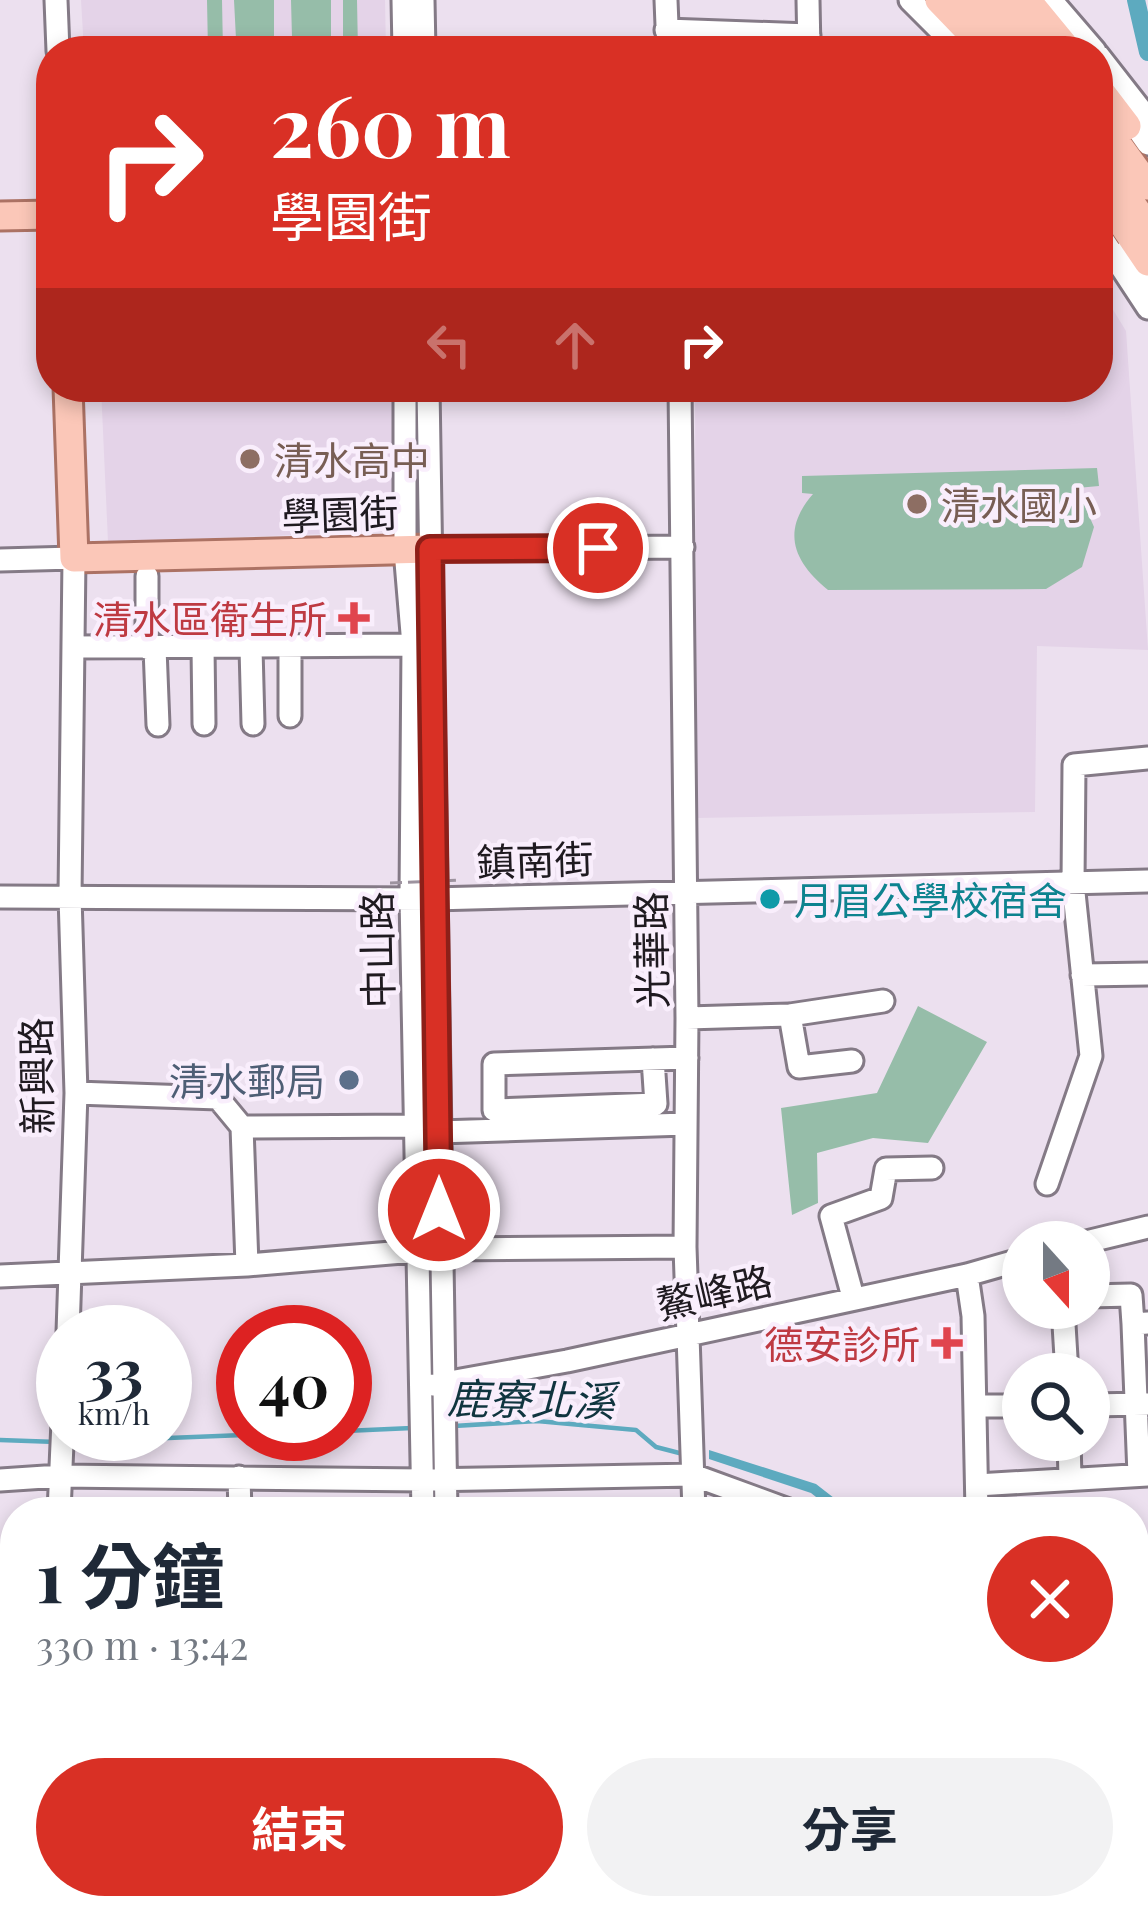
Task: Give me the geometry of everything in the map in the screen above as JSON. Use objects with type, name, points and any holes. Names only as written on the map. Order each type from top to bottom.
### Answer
[{"type":"main road","points":[[939,0],[974,36]]},
{"type":"main road","points":[[971,0],[1003,36]]},
{"type":"main road","points":[[1000,0],[1032,36]]},
{"type":"main road","points":[[1031,0],[1058,36]]},
{"type":"main road","points":[[1113,108],[1148,153]]},
{"type":"main road","points":[[1113,138],[1148,186]]},
{"type":"main road","points":[[1113,177],[1148,227]]},
{"type":"main road","points":[[1113,210],[1148,262]]},
{"type":"main road","points":[[0,216],[36,215]]},
{"type":"main road","name":"新興路","points":[[69,402],[74,559]]},
{"type":"main road","name":"學園街","points":[[74,559],[418,550]]},
{"type":"street","points":[[56,0],[57,36]]},
{"type":"street","points":[[404,0],[404,36]]},
{"type":"street","points":[[423,0],[424,36]]},
{"type":"street","points":[[666,0],[667,36]]},
{"type":"street","points":[[808,0],[809,36]]},
{"type":"street","points":[[910,0],[946,36]]},
{"type":"street","points":[[926,0],[961,36]]},
{"type":"street","points":[[1031,0],[1064,36]]},
{"type":"street","points":[[1052,0],[1082,36]]},
{"type":"street","points":[[1113,69],[1140,94],[1148,120]]},
{"type":"street","points":[[1113,96],[1148,144]]},
{"type":"street","points":[[1113,228],[1148,283]]},
{"type":"street","points":[[1113,255],[1148,308]]},
{"type":"street","name":"中山路","points":[[406,402],[418,550],[422,898],[416,1126],[428,1251],[434,1479],[441,1497]]},
{"type":"street","name":"中山路","points":[[427,402],[413,644],[422,898],[439,1132],[428,1251]]},
{"type":"street","name":"光華路","points":[[680,402],[686,1247],[694,1497]]},
{"type":"street","name":"學園街","points":[[418,550],[683,547]]},
{"type":"street","name":"學園街","points":[[0,560],[74,559]]},
{"type":"street","name":"新興路","points":[[70,1305],[76,1093],[70,896],[74,559]]},
{"type":"street","points":[[147,576],[158,725]]},
{"type":"street","points":[[74,647],[413,644]]},
{"type":"street","points":[[290,647],[290,716]]},
{"type":"street","points":[[203,648],[205,724]]},
{"type":"street","points":[[251,648],[253,724]]},
{"type":"street","points":[[1047,1184],[1091,1056],[1072,883],[1074,765],[1148,758]]},
{"type":"street","name":"鎮南街","points":[[0,897],[422,898],[1148,881]]},
{"type":"street","points":[[1082,975],[1148,974]]},
{"type":"street","points":[[687,1018],[790,1015],[883,1001]]},
{"type":"street","points":[[790,1015],[799,1067],[851,1061]]},
{"type":"street","points":[[653,1059],[656,1104],[494,1110],[494,1064],[653,1059],[687,1058]]},
{"type":"street","points":[[76,1093],[218,1098],[242,1126],[247,1265]]},
{"type":"street","points":[[439,1132],[686,1124]]},
{"type":"street","points":[[242,1126],[416,1126]]},
{"type":"street","points":[[854,1297],[831,1216],[881,1198],[886,1169],[932,1168]]},
{"type":"street","points":[[1110,1236],[1148,1227]]},
{"type":"street","points":[[0,1276],[72,1276],[428,1251],[686,1247]]},
{"type":"street","name":"鰲峰路","points":[[432,1385],[1002,1265]]},
{"type":"street","points":[[967,1275],[973,1316],[977,1497]]},
{"type":"street","points":[[977,1485],[1143,1475],[1141,1323],[1131,1294],[1110,1295]]},
{"type":"street","points":[[1110,1405],[1142,1404]]},
{"type":"street","points":[[975,1406],[1002,1406]]},
{"type":"street","points":[[59,1497],[61,1461]]},
{"type":"street","points":[[1070,1461],[1070,1478]]},
{"type":"street","points":[[0,1480],[693,1475],[753,1497]]},
{"type":"street","points":[[239,1477],[240,1497]]},
{"type":"street","name":"中山路","points":[[428,1497],[434,1479]]},
{"type":"path","points":[[390,883],[459,880]]},
{"type":"shaded area","points":[[81,0],[385,0],[386,36],[83,36]]},
{"type":"shaded area","name":"清水國小","points":[[1113,310],[1126,331],[1148,650],[1037,646],[1035,812],[697,818],[695,402],[1113,402]]},
{"type":"shaded area","name":"清水高中","points":[[102,402],[394,402],[398,531],[108,542]]},
{"type":"green space","points":[[207,0],[222,0],[223,36],[208,36]]},
{"type":"green space","points":[[234,0],[274,0],[274,36],[236,36]]},
{"type":"green space","points":[[291,0],[331,0],[331,36],[292,36]]},
{"type":"green space","points":[[343,0],[357,0],[358,36],[343,36]]},
{"type":"green space","points":[[1097,468],[1099,486],[1077,488],[1094,527],[1082,567],[1046,589],[828,590],[806,568],[795,545],[797,521],[813,494],[802,493],[802,476]]},
{"type":"green space","points":[[918,1006],[987,1042],[928,1143],[873,1138],[817,1153],[818,1203],[792,1215],[781,1108],[877,1093]]},
{"type":"water","points":[[709,1450],[816,1484],[833,1497],[816,1497],[709,1459]]},
{"type":"waterway","points":[[1136,0],[1148,52]]},
{"type":"waterway","name":"鹿寮北溪","points":[[454,1426],[537,1421],[636,1430],[656,1447],[687,1455]]},
{"type":"waterway","name":"鹿寮北溪","points":[[372,1430],[412,1428]]},
{"type":"waterway","name":"鹿寮北溪","points":[[192,1437],[216,1436]]},
{"type":"waterway","name":"鹿寮北溪","points":[[0,1440],[36,1441]]},
{"type":"place","name":"清水高中","points":[[250,459]]},
{"type":"place","name":"清水國小","points":[[917,504]]},
{"type":"place","name":"清水區衛生所","points":[[354,618]]},
{"type":"place","name":"月眉公學校宿舍","points":[[770,899]]},
{"type":"place","name":"清水郵局","points":[[349,1080]]},
{"type":"place","name":"德安診所","points":[[947,1343]]},
{"type":"route","points":[[439,1210],[430,549],[598,548]]}]
